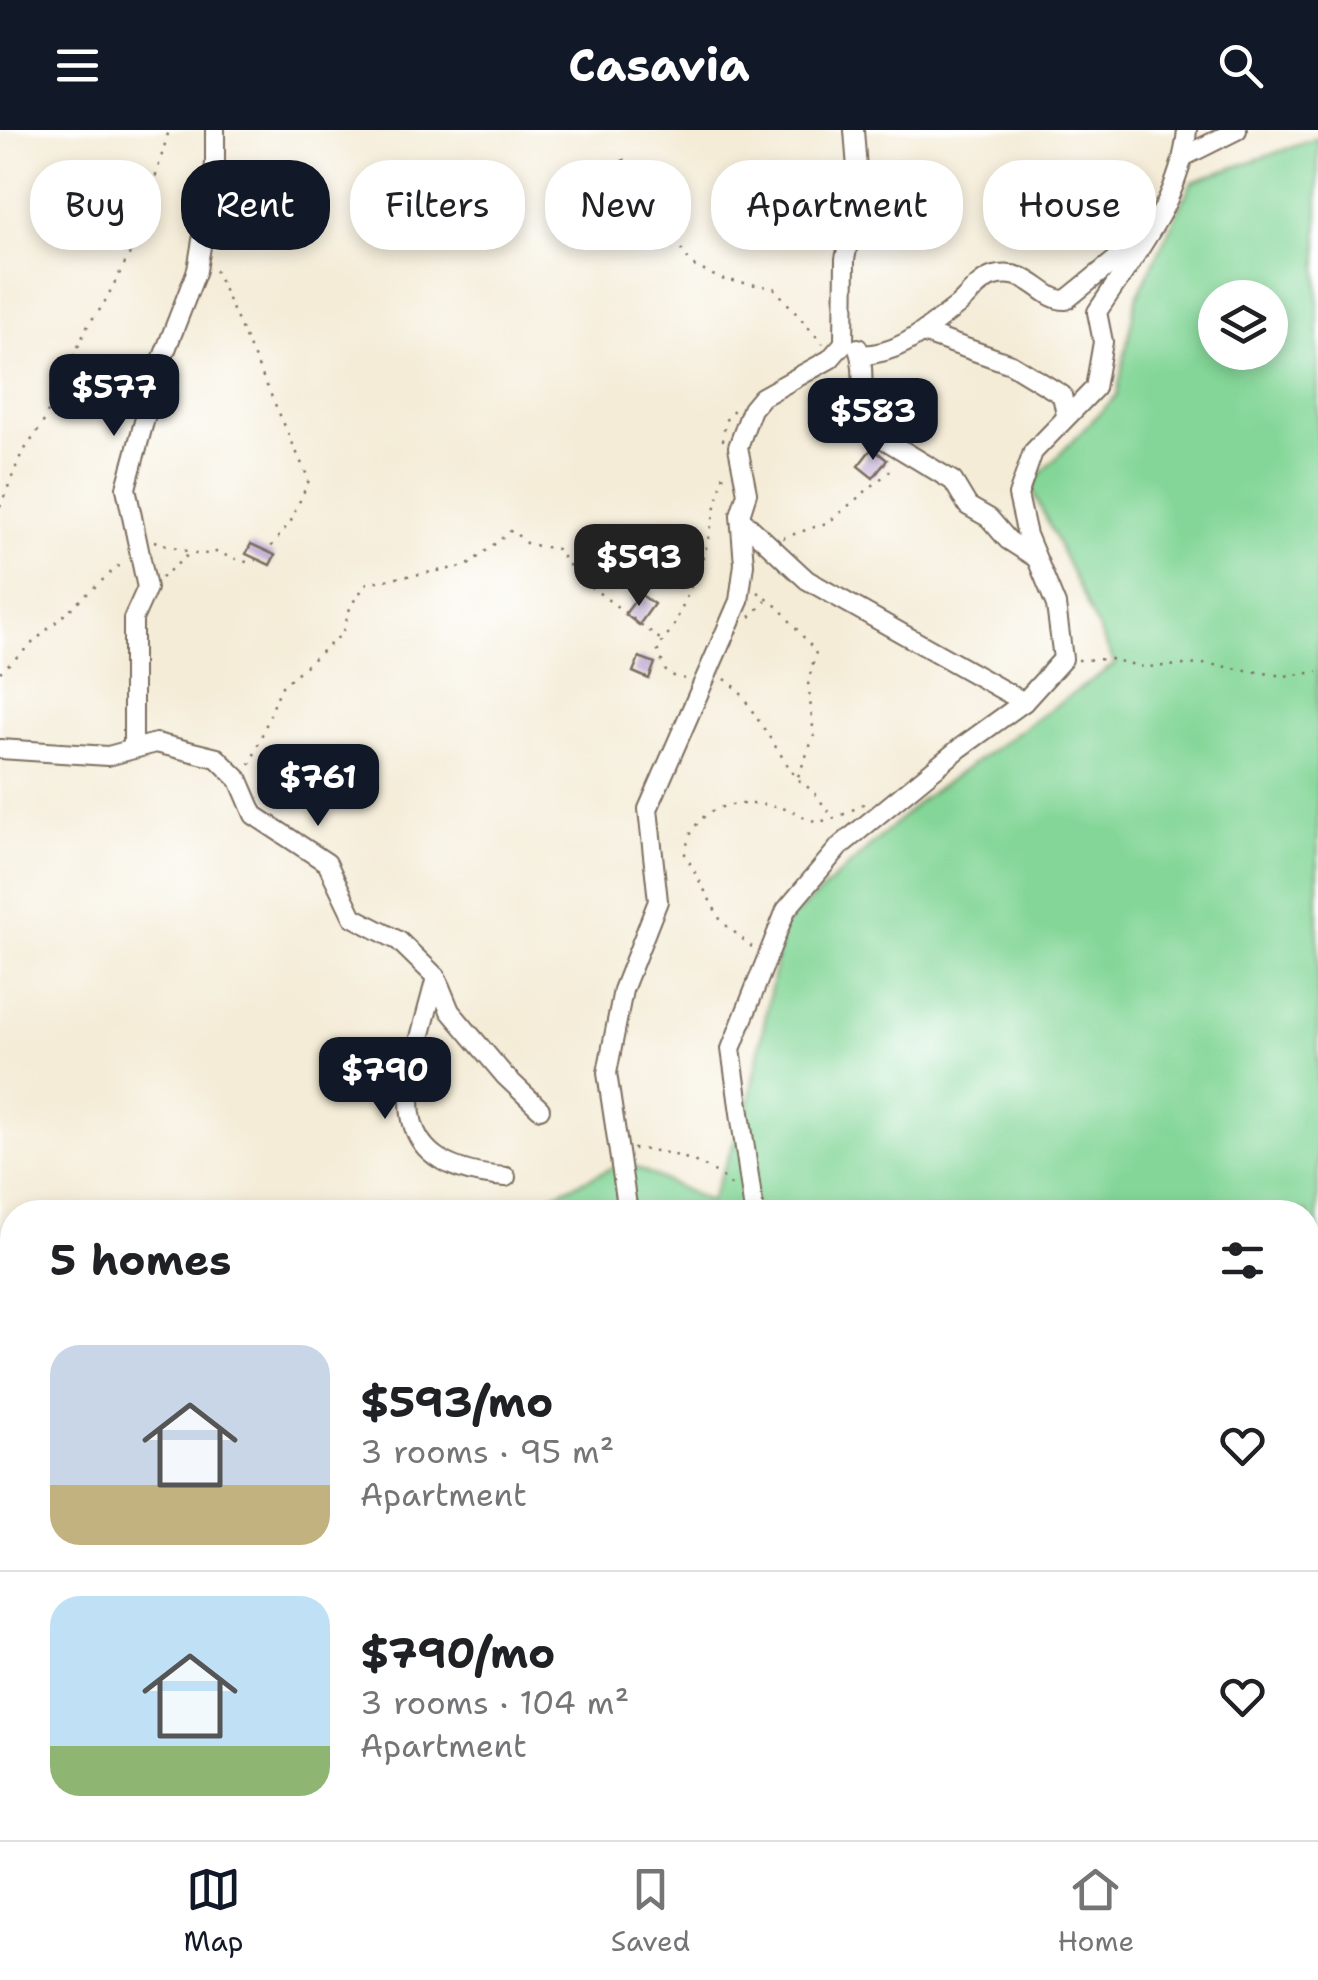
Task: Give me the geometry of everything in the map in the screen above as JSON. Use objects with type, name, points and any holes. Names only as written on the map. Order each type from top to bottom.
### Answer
[{"type":"street","points":[[215,130],[215,160]]},
{"type":"street","points":[[626,1200],[607,1073],[622,990],[658,901],[648,809],[704,673],[735,614],[742,578],[741,519],[747,493],[738,447],[752,410],[762,397],[841,350],[846,259],[860,195],[854,130]]},
{"type":"street","points":[[1156,223],[1184,156],[1187,130]]},
{"type":"street","points":[[1184,156],[1237,130]]},
{"type":"street","points":[[133,748],[132,627],[148,588],[126,488],[158,370],[189,298],[200,250]]},
{"type":"street","points":[[861,355],[893,352],[994,276],[1024,277],[1055,300],[1066,300],[1127,250]]},
{"type":"street","points":[[746,1200],[731,1048],[765,958],[800,890],[840,846],[894,799],[1024,702],[1061,662],[1056,605],[1018,507],[1022,476],[1033,452],[1066,415],[1086,401],[1098,379],[1103,342],[1098,309],[1142,250]]},
{"type":"street","points":[[845,320],[861,355],[866,426],[954,482],[968,506],[989,518],[1008,540],[1038,558]]},
{"type":"street","points":[[923,332],[1012,364],[1062,395],[1066,415]]},
{"type":"street","points":[[741,519],[806,580],[1024,702]]},
{"type":"street","points":[[0,749],[108,756],[156,743],[217,758],[230,766],[254,815],[327,863],[354,916],[399,941],[436,977],[450,1012],[482,1052],[540,1109]]},
{"type":"street","points":[[436,977],[407,1096],[410,1123],[436,1155],[452,1167],[506,1176]]},
{"type":"path","points":[[0,507],[21,455],[42,426],[89,323],[108,297],[143,225],[169,130]]},
{"type":"path","points":[[206,250],[309,480],[291,521],[270,548]]},
{"type":"path","points":[[682,250],[692,265],[721,279],[774,288],[810,325],[832,358]]},
{"type":"path","points":[[724,451],[725,422],[744,401]]},
{"type":"path","points":[[762,541],[829,522],[876,486],[907,455]]},
{"type":"path","points":[[725,468],[704,556],[674,626],[660,639],[657,657],[668,674],[704,673],[733,684],[797,779],[814,792],[832,817]]},
{"type":"path","points":[[242,788],[274,699],[342,634],[355,598],[367,583],[467,566],[512,530],[526,544],[557,549],[578,577],[660,639]]},
{"type":"path","points":[[0,672],[140,541],[190,553],[216,552],[244,562],[256,560]]},
{"type":"path","points":[[144,599],[190,553]]},
{"type":"path","points":[[742,578],[779,608],[816,652],[808,682],[814,736],[797,779]]},
{"type":"path","points":[[1061,662],[1110,659],[1144,667],[1208,664],[1283,676],[1318,672]]},
{"type":"path","points":[[0,666],[8,667]]},
{"type":"path","points":[[765,958],[720,921],[685,854],[693,832],[713,809],[734,802],[786,809],[812,821],[868,801],[894,799]]},
{"type":"path","points":[[618,1150],[671,1154],[717,1174],[732,1184],[742,1200]]},
{"type":"green space","points":[[1318,138],[1318,1200],[711,1200],[747,1111],[783,926],[921,800],[1115,664],[1030,485],[1117,395],[1136,299],[1192,182]]},
{"type":"green space","points":[[625,1162],[706,1200],[541,1200]]},
{"type":"building","points":[[872,448],[887,460],[873,478],[858,466]]},
{"type":"building","points":[[251,544],[275,555],[270,565],[246,554]]},
{"type":"building","points":[[640,594],[654,604],[639,625],[625,614]]},
{"type":"building","points":[[639,657],[655,663],[649,679],[633,672]]}]
